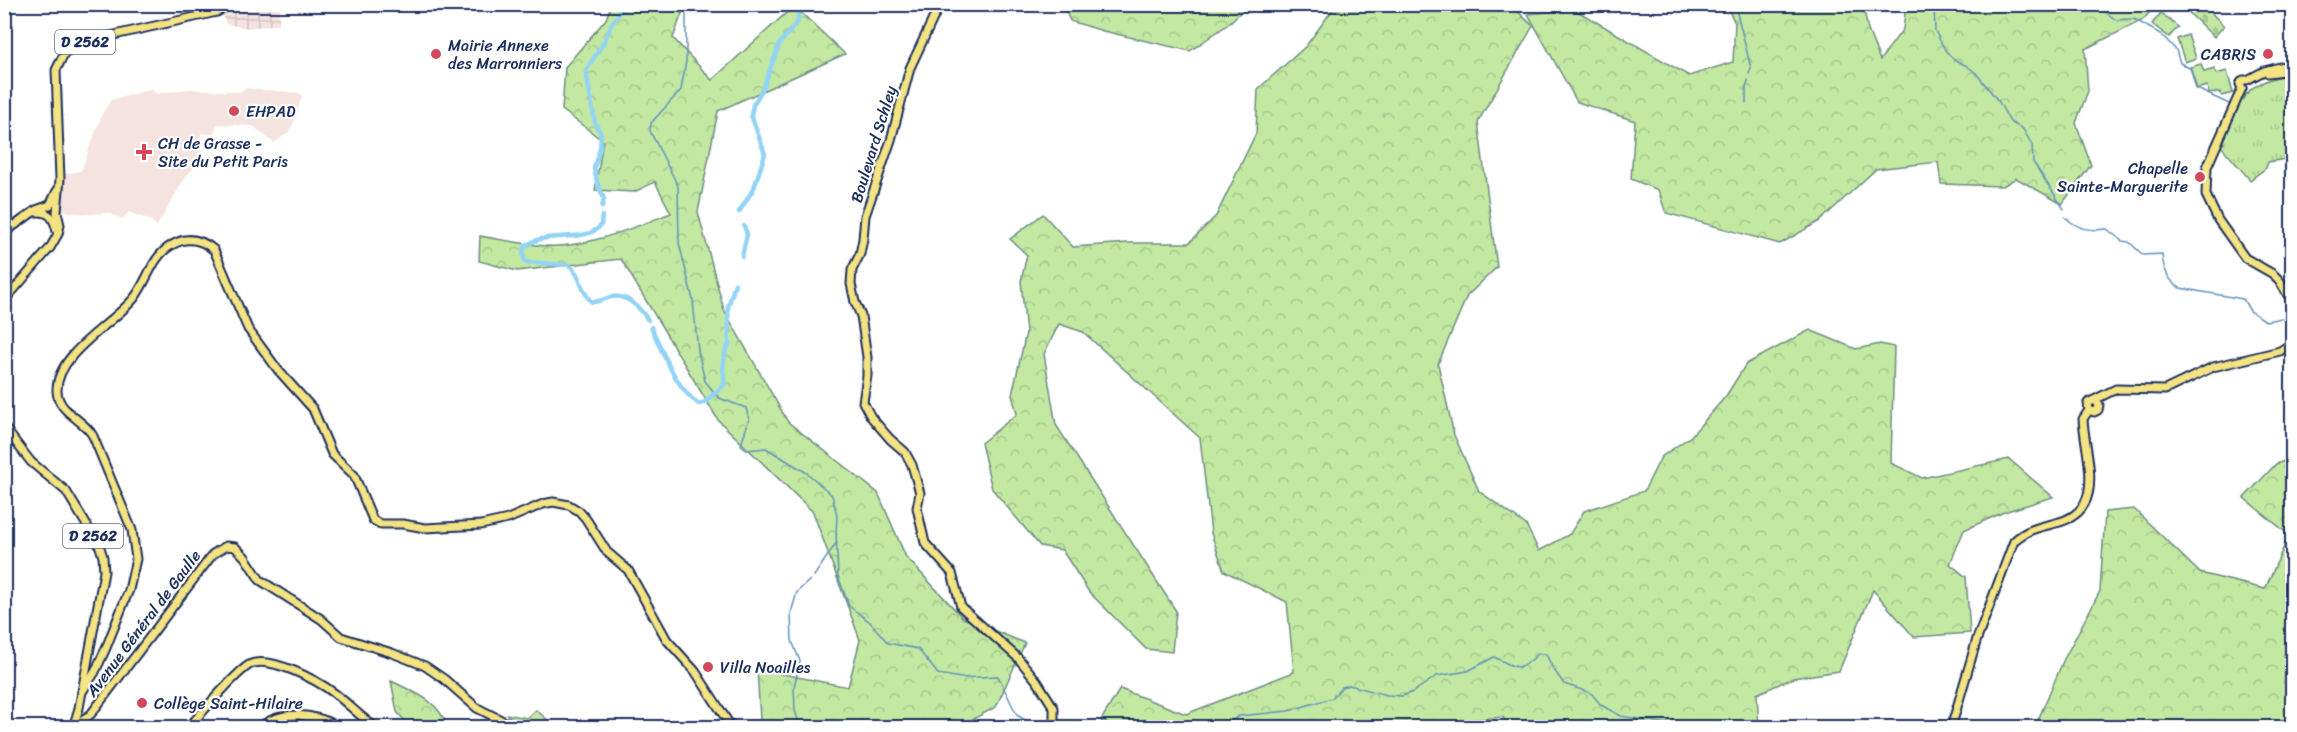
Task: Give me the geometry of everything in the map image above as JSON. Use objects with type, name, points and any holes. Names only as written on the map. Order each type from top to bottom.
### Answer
[{"type":"main road","name":"Boulevard Schley","points":[[940,4],[910,68],[891,140],[865,216],[862,246],[852,270],[851,284],[861,316],[867,357],[864,402],[871,417],[905,452],[912,465],[920,493],[917,508],[925,543],[952,573],[961,607],[1024,664],[1052,703],[1055,716],[1052,728]]},
{"type":"main road","name":"D 2562","points":[[4,301],[50,248],[57,234],[52,210],[60,186],[56,78],[58,66],[64,54],[83,42],[216,12],[229,5]]},
{"type":"main road","points":[[2292,64],[2264,70],[2248,82],[2246,89],[2242,88],[2206,167],[2206,195],[2218,220],[2245,258],[2273,274],[2292,302]]},
{"type":"main road","points":[[2248,82],[2265,74],[2292,70]]},
{"type":"main road","points":[[4,233],[30,214],[52,210]]},
{"type":"main road","points":[[89,675],[129,590],[135,573],[136,550],[132,530],[93,436],[59,400],[58,386],[62,372],[73,355],[134,299],[159,256],[174,244],[187,240],[202,241],[214,250],[245,322],[263,350],[313,409],[332,454],[354,475],[370,515],[380,524],[403,524],[425,528],[499,522],[534,507],[553,502],[569,505],[579,511],[607,552],[628,570],[667,640],[695,671],[732,728]]},
{"type":"main road","points":[[1951,728],[1977,639],[2014,541],[2036,527],[2068,519],[2084,507],[2088,498],[2090,486],[2083,419],[2089,410],[2094,412],[2098,410],[2100,405],[2096,401],[2107,392],[2116,389],[2165,390],[2213,368],[2280,351],[2292,343]]},
{"type":"main road","name":"D 2562","points":[[4,427],[31,462],[66,491],[102,552],[104,572],[89,675],[82,692],[77,725]]},
{"type":"main road","name":"Avenue Général de Gaulle","points":[[77,725],[91,714],[213,554],[220,547],[229,546],[241,552],[260,580],[321,619],[341,638],[392,653],[425,666],[444,679],[477,708],[517,728]]},
{"type":"main road","points":[[188,728],[246,668],[255,663],[265,662],[287,668],[329,690],[377,728]]},
{"type":"main road","points":[[259,728],[272,718],[288,714],[314,718],[341,728]]},
{"type":"shaded area","points":[[192,5],[223,5],[219,9],[195,14]]},
{"type":"shaded area","points":[[247,5],[280,5],[279,24],[248,28],[226,24],[222,13]]},
{"type":"shaded area","name":"CH de Grasse - Site du Petit Paris","points":[[245,88],[299,93],[302,96],[288,133],[274,143],[253,126],[217,124],[214,134],[201,133],[200,161],[186,176],[157,226],[152,221],[129,212],[122,219],[109,213],[87,214],[64,211],[64,208],[60,206],[65,174],[81,171],[103,112],[111,100],[152,89],[156,94],[189,89],[239,92]]},
{"type":"green space","points":[[611,5],[685,5],[673,38],[712,80],[794,6],[845,54],[718,111],[698,212],[724,310],[788,422],[878,493],[906,557],[963,618],[1025,643],[996,707],[958,727],[769,728],[760,720],[757,669],[848,687],[860,640],[813,512],[718,420],[621,259],[517,271],[479,261],[480,236],[545,246],[560,246],[593,241],[671,213],[655,182],[634,192],[595,190],[603,141],[562,110],[565,67],[606,19]]},
{"type":"green space","points":[[1063,5],[1248,5],[1227,25],[1190,51],[1070,21]]},
{"type":"green space","points":[[1336,5],[1511,5],[1533,26],[1478,122],[1497,267],[1467,296],[1438,364],[1454,435],[1479,491],[1526,525],[1539,551],[1570,534],[1584,511],[1644,491],[1661,457],[1691,436],[1726,396],[1746,364],[1810,330],[1856,349],[1880,344],[1894,347],[1891,463],[1922,478],[2009,459],[2053,497],[2004,512],[1964,530],[1950,564],[1966,577],[1970,633],[1914,637],[1873,590],[1839,671],[1793,678],[1757,694],[1759,727],[1577,728],[1566,721],[1562,727],[1507,728],[1503,717],[1366,726],[1364,728],[1104,727],[1101,720],[1120,689],[1186,714],[1294,672],[1287,602],[1224,571],[1211,533],[1200,438],[1083,332],[1059,324],[1044,354],[1056,425],[1176,611],[1172,652],[1146,649],[1089,592],[1062,550],[1040,546],[992,489],[981,443],[1017,414],[1012,395],[1026,333],[1021,281],[1027,255],[1010,239],[1043,214],[1073,247],[1128,243],[1189,243],[1216,216],[1256,133],[1258,89],[1306,46]]},
{"type":"green space","points":[[1726,5],[1863,5],[1868,30],[1880,60],[1903,29],[1906,5],[2156,5],[2143,20],[2085,49],[2088,91],[2076,123],[2091,165],[2062,204],[2016,178],[2003,186],[1941,184],[1938,162],[1876,169],[1820,221],[1780,244],[1666,213],[1658,190],[1631,179],[1635,121],[1577,102],[1528,14],[1574,9],[1689,76],[1733,62],[1735,23]]},
{"type":"green space","points":[[2185,5],[2208,5],[2206,7],[2224,26],[2214,37],[2190,14]]},
{"type":"green space","points":[[2161,13],[2178,27],[2169,37],[2152,24]]},
{"type":"green space","points":[[2188,35],[2196,58],[2185,62],[2177,39]]},
{"type":"green space","points":[[2201,64],[2204,72],[2215,69],[2216,74],[2227,71],[2233,93],[2222,96],[2220,92],[2209,94],[2207,86],[2196,89],[2190,67]]},
{"type":"green space","points":[[2292,75],[2292,158],[2268,162],[2266,168],[2250,180],[2220,145],[2238,106],[2252,89],[2262,82]]},
{"type":"green space","points":[[2292,458],[2292,727],[2035,727],[2064,659],[2100,591],[2105,512],[2134,509],[2200,573],[2265,589],[2289,535],[2244,498],[2276,464]]},
{"type":"green space","points":[[391,681],[425,698],[439,710],[447,727],[410,727],[397,712]]},
{"type":"green space","points":[[536,710],[556,727],[522,727],[506,714],[527,718]]},
{"type":"waterway","points":[[602,207],[604,199],[594,168],[600,148],[601,134],[595,123],[586,71],[606,38],[611,25],[626,4]]},
{"type":"waterway","points":[[691,4],[686,13],[686,61],[681,90],[651,123],[650,131],[678,186],[679,243],[693,300],[698,351],[705,381],[719,398],[746,408],[749,419],[741,445],[747,450],[766,448],[807,473],[832,495],[837,516],[838,576],[849,606],[870,622],[888,643],[918,649],[938,674],[961,678],[998,676],[1017,715],[1037,728]]},
{"type":"waterway","points":[[739,212],[754,188],[765,154],[751,115],[753,105],[763,88],[780,43],[798,21],[799,4]]},
{"type":"waterway","points":[[1737,4],[1737,13],[1751,68],[1749,74]]},
{"type":"waterway","points":[[1934,4],[1935,31],[1945,50],[1953,59],[1976,73],[1999,102],[2010,122],[2023,129],[2032,145],[2033,162],[2064,209]]},
{"type":"waterway","points":[[2095,4],[2116,20],[2134,19],[2162,35],[2176,50],[2180,63],[2191,69],[2197,89],[2229,104]]},
{"type":"waterway","points":[[1746,103],[1748,80]]},
{"type":"waterway","points":[[602,216],[601,225],[584,235],[539,239],[530,243],[523,250],[524,259],[526,262],[569,265],[592,302],[611,297],[622,298],[637,307],[648,320]]},
{"type":"waterway","points":[[2065,217],[2084,229],[2107,229],[2122,241],[2129,242],[2143,255],[2162,254],[2167,274],[2180,288],[2243,299],[2250,311],[2266,321],[2282,318],[2292,327]]},
{"type":"waterway","points":[[742,256],[747,234],[744,226]]},
{"type":"waterway","points":[[651,327],[684,390],[699,404],[705,402],[725,384],[723,370],[725,353],[729,344],[728,307],[735,284]]},
{"type":"waterway","points":[[814,576],[837,542]]},
{"type":"waterway","points":[[801,728],[795,711],[794,687],[800,661],[792,641],[791,613],[797,592],[810,580]]},
{"type":"waterway","points":[[1220,728],[1239,716],[1288,711],[1332,698],[1342,687],[1349,685],[1387,695],[1402,696],[1413,692],[1437,676],[1468,671],[1494,657],[1517,667],[1526,664],[1538,654],[1546,654],[1564,684],[1591,693],[1601,705],[1621,716],[1668,724],[1673,728]]},
{"type":"waterway","points":[[1087,728],[1106,722],[1116,728]]},
{"type":"place","name":"Mairie Annexe des Marronniers","points":[[436,54]]},
{"type":"place","name":"CABRIS","points":[[2268,54]]},
{"type":"place","name":"EHPAD","points":[[234,111]]},
{"type":"place","name":"CH de Grasse - Site du Petit Paris","points":[[144,152]]},
{"type":"place","name":"Chapelle Sainte-Marguerite","points":[[2200,177]]},
{"type":"place","name":"Villa Noailles","points":[[708,667]]},
{"type":"place","name":"Collège Saint-Hilaire","points":[[142,703]]}]
